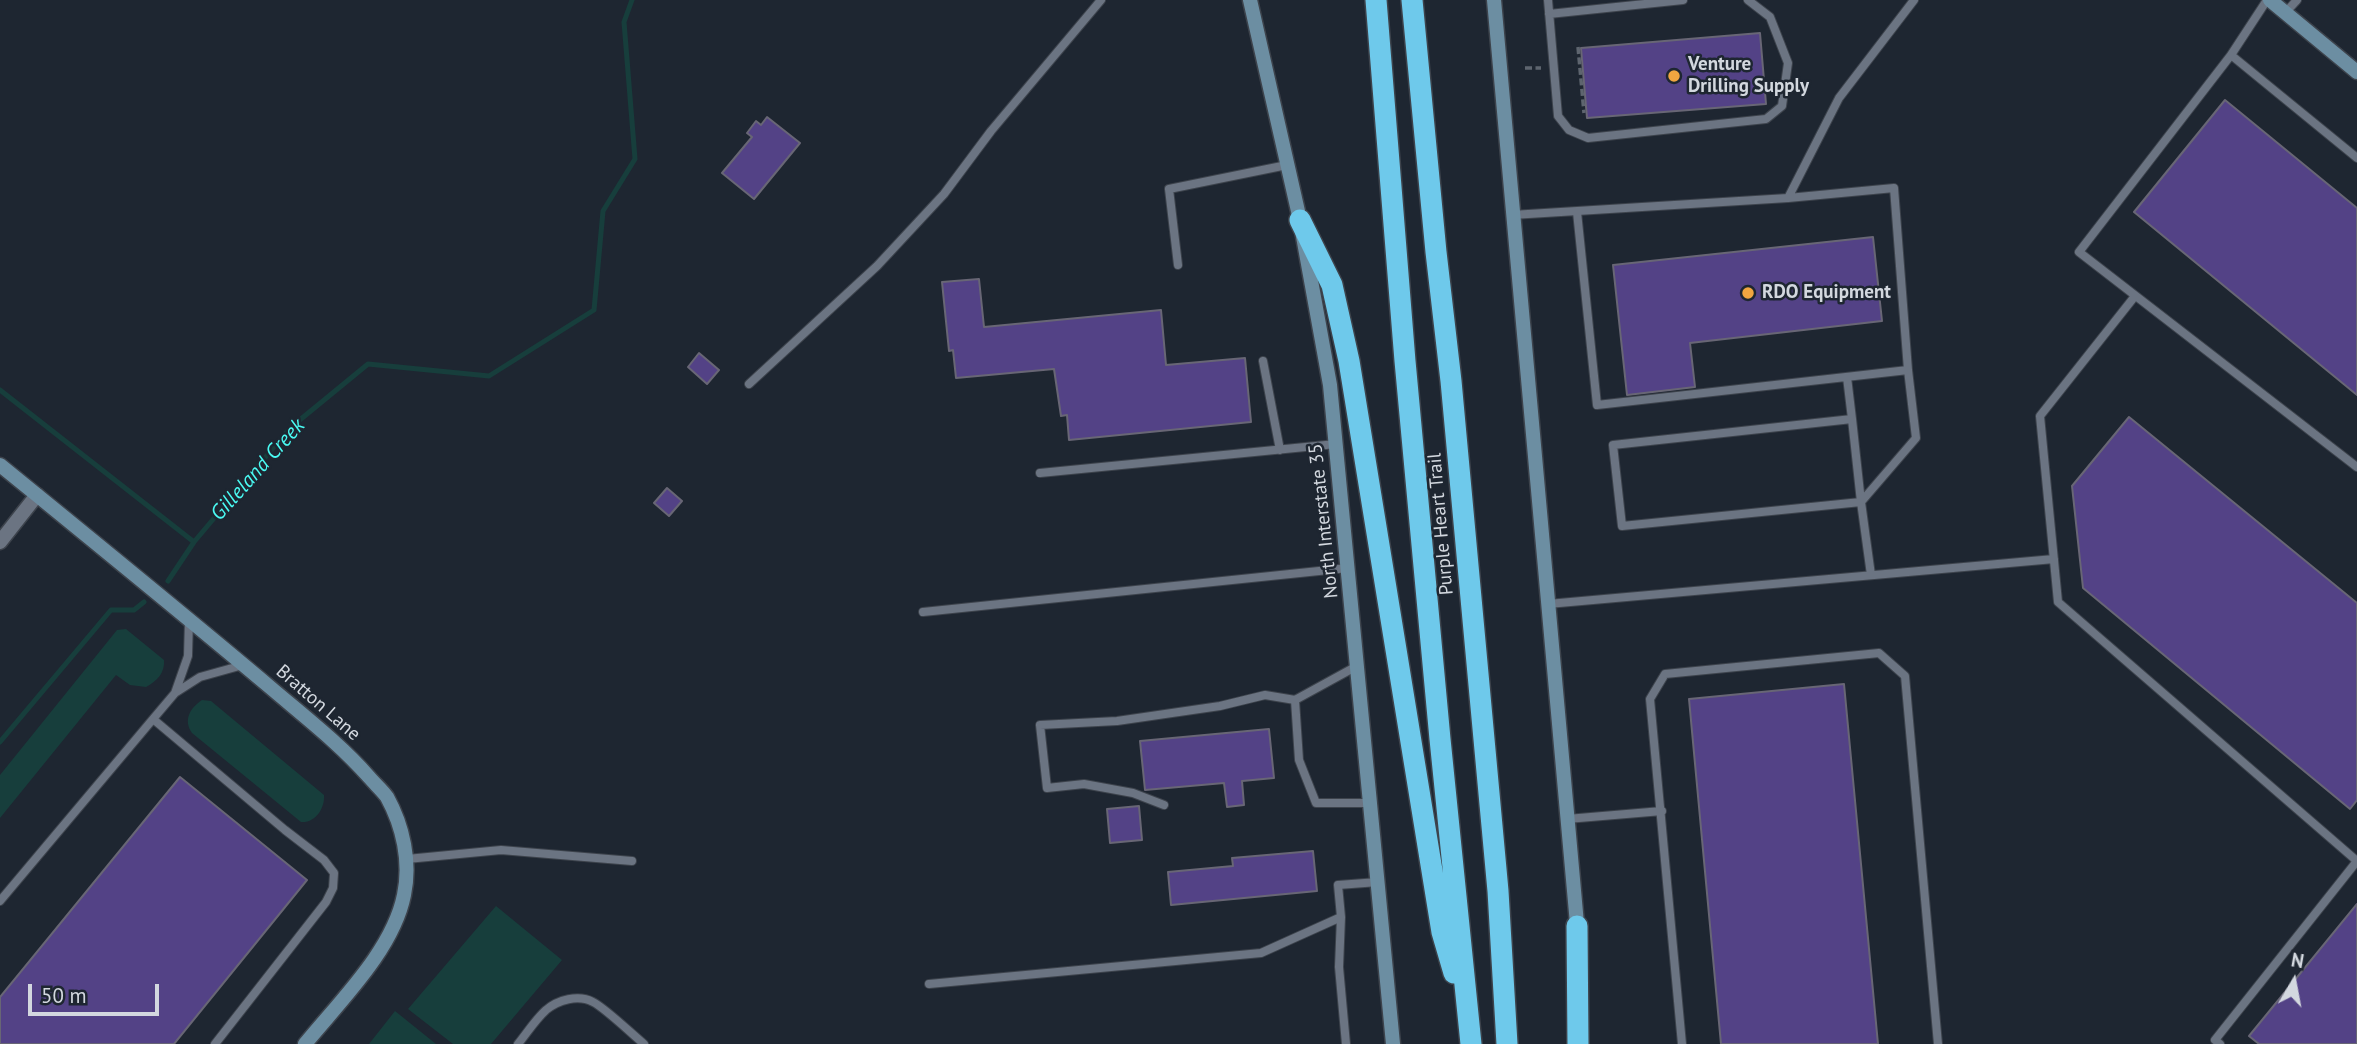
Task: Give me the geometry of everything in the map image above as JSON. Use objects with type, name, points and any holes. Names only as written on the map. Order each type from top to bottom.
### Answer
[{"type":"highway","name":"Purple Heart Trail","points":[[1376,0],[1409,402],[1471,1036]]},
{"type":"highway","name":"Purple Heart Trail","points":[[1412,0],[1451,381],[1496,878],[1507,1044]]},
{"type":"highway","points":[[1300,220],[1332,285],[1349,361],[1442,932],[1471,1036]]},
{"type":"highway","points":[[1577,926],[1578,1044]]},
{"type":"main road","name":"North Interstate 35","points":[[1250,0],[1300,220],[1330,385],[1393,1044]]},
{"type":"main road","points":[[1494,0],[1588,1044]]},
{"type":"main road","points":[[2268,0],[2357,72]]},
{"type":"main road","name":"Bratton Lane","points":[[0,465],[330,738],[386,796],[400,828],[407,859],[404,894],[394,926],[371,963],[305,1044]]},
{"type":"street","points":[[0,542],[37,495]]},
{"type":"lane","points":[[748,384],[877,266],[944,194],[991,131],[1101,0]]},
{"type":"lane","points":[[1548,0],[1558,116],[1569,131],[1588,138],[1766,119],[1782,106],[1787,63],[1770,17],[1748,0]]},
{"type":"lane","points":[[1549,14],[1683,0]]},
{"type":"lane","points":[[1788,198],[1839,98],[1914,0]]},
{"type":"lane","points":[[2268,0],[2231,55],[2080,252],[2357,467]]},
{"type":"lane","points":[[2285,13],[2297,0]]},
{"type":"lane","points":[[2231,55],[2357,158]]},
{"type":"lane","points":[[1178,265],[1169,189],[1287,165]]},
{"type":"lane","points":[[1512,215],[1788,198],[1894,188],[1916,438],[1861,502],[1622,526],[1614,445],[1852,419]]},
{"type":"lane","points":[[1577,212],[1597,405],[1908,370]]},
{"type":"lane","points":[[2135,296],[2040,416],[2058,602],[2357,861],[2214,1040],[2220,1044]]},
{"type":"lane","points":[[1263,361],[1280,450]]},
{"type":"lane","points":[[1847,377],[1871,575]]},
{"type":"lane","points":[[1040,473],[1336,444]]},
{"type":"lane","points":[[1548,604],[2054,559]]},
{"type":"lane","points":[[923,612],[1349,568]]},
{"type":"lane","points":[[175,694],[188,656],[189,619]]},
{"type":"lane","points":[[1682,1044],[1650,699],[1665,674],[1880,653],[1905,676],[1938,1044]]},
{"type":"lane","points":[[0,901],[175,694],[200,677],[244,665]]},
{"type":"lane","points":[[1164,805],[1133,793],[1084,784],[1047,788],[1040,725],[1117,721],[1220,706],[1265,695],[1295,700],[1358,666]]},
{"type":"lane","points":[[1295,700],[1299,760],[1316,803],[1371,803]]},
{"type":"lane","points":[[153,719],[324,860],[334,873],[333,888],[326,902],[215,1044]]},
{"type":"lane","points":[[1567,819],[1662,811]]},
{"type":"lane","points":[[407,859],[501,850],[632,861]]},
{"type":"lane","points":[[1346,1044],[1339,967],[1341,917],[1338,885],[1378,882]]},
{"type":"lane","points":[[929,984],[1261,953],[1341,917]]},
{"type":"lane","points":[[518,1044],[554,1004],[567,999],[580,999],[593,1002],[644,1044]]},
{"type":"path","points":[[1578,47],[1584,113]]},
{"type":"path","points":[[1525,68],[1541,68]]},
{"type":"shaded area","points":[[126,629],[164,660],[160,676],[146,687],[130,685],[116,675],[0,818],[0,775],[117,630]]},
{"type":"shaded area","points":[[202,700],[211,701],[324,795],[321,810],[315,817],[301,822],[192,733],[188,723],[189,715]]},
{"type":"shaded area","points":[[496,906],[562,960],[491,1044],[453,1044],[408,1009]]},
{"type":"shaded area","points":[[395,1011],[436,1044],[369,1044]]},
{"type":"building","name":"Venture Drilling Supply","points":[[1760,33],[1766,104],[1587,118],[1581,48]]},
{"type":"building","points":[[2225,100],[2357,208],[2357,395],[2134,212]]},
{"type":"building","points":[[767,117],[800,143],[754,199],[722,173],[752,137],[747,133],[756,121],[761,125]]},
{"type":"building","name":"RDO Equipment","points":[[1873,237],[1882,321],[1690,343],[1695,387],[1627,395],[1613,265]]},
{"type":"building","points":[[979,279],[984,327],[1161,310],[1166,365],[1245,358],[1251,422],[1069,440],[1067,415],[1061,416],[1054,369],[956,378],[953,350],[949,351],[942,282]]},
{"type":"building","points":[[699,353],[719,370],[707,384],[688,367]]},
{"type":"building","points":[[2129,417],[2357,603],[2357,800],[2350,809],[2083,588],[2072,486]]},
{"type":"building","points":[[667,488],[682,501],[669,516],[654,503]]},
{"type":"building","points":[[1844,684],[1878,1044],[1721,1044],[1689,699]]},
{"type":"building","points":[[1269,729],[1274,778],[1242,781],[1244,805],[1227,807],[1224,783],[1145,790],[1140,741]]},
{"type":"building","points":[[180,777],[307,880],[174,1044],[0,1044],[0,997]]},
{"type":"building","points":[[1139,806],[1142,840],[1110,843],[1107,809]]},
{"type":"building","points":[[1313,851],[1317,891],[1171,905],[1168,872],[1233,866],[1232,858]]},
{"type":"building","points":[[2357,904],[2357,1044],[2259,1044],[2249,1036]]},
{"type":"waterway","name":"Gilleland Creek","points":[[0,390],[194,542],[290,428],[368,364],[489,376],[594,310],[603,211],[635,159],[624,22],[632,0]]},
{"type":"waterway","points":[[168,581],[194,542]]},
{"type":"waterway","points":[[0,742],[111,610],[134,610],[144,602]]},
{"type":"place","name":"Venture Drilling Supply","points":[[1674,76]]},
{"type":"place","name":"RDO Equipment","points":[[1748,293]]}]
